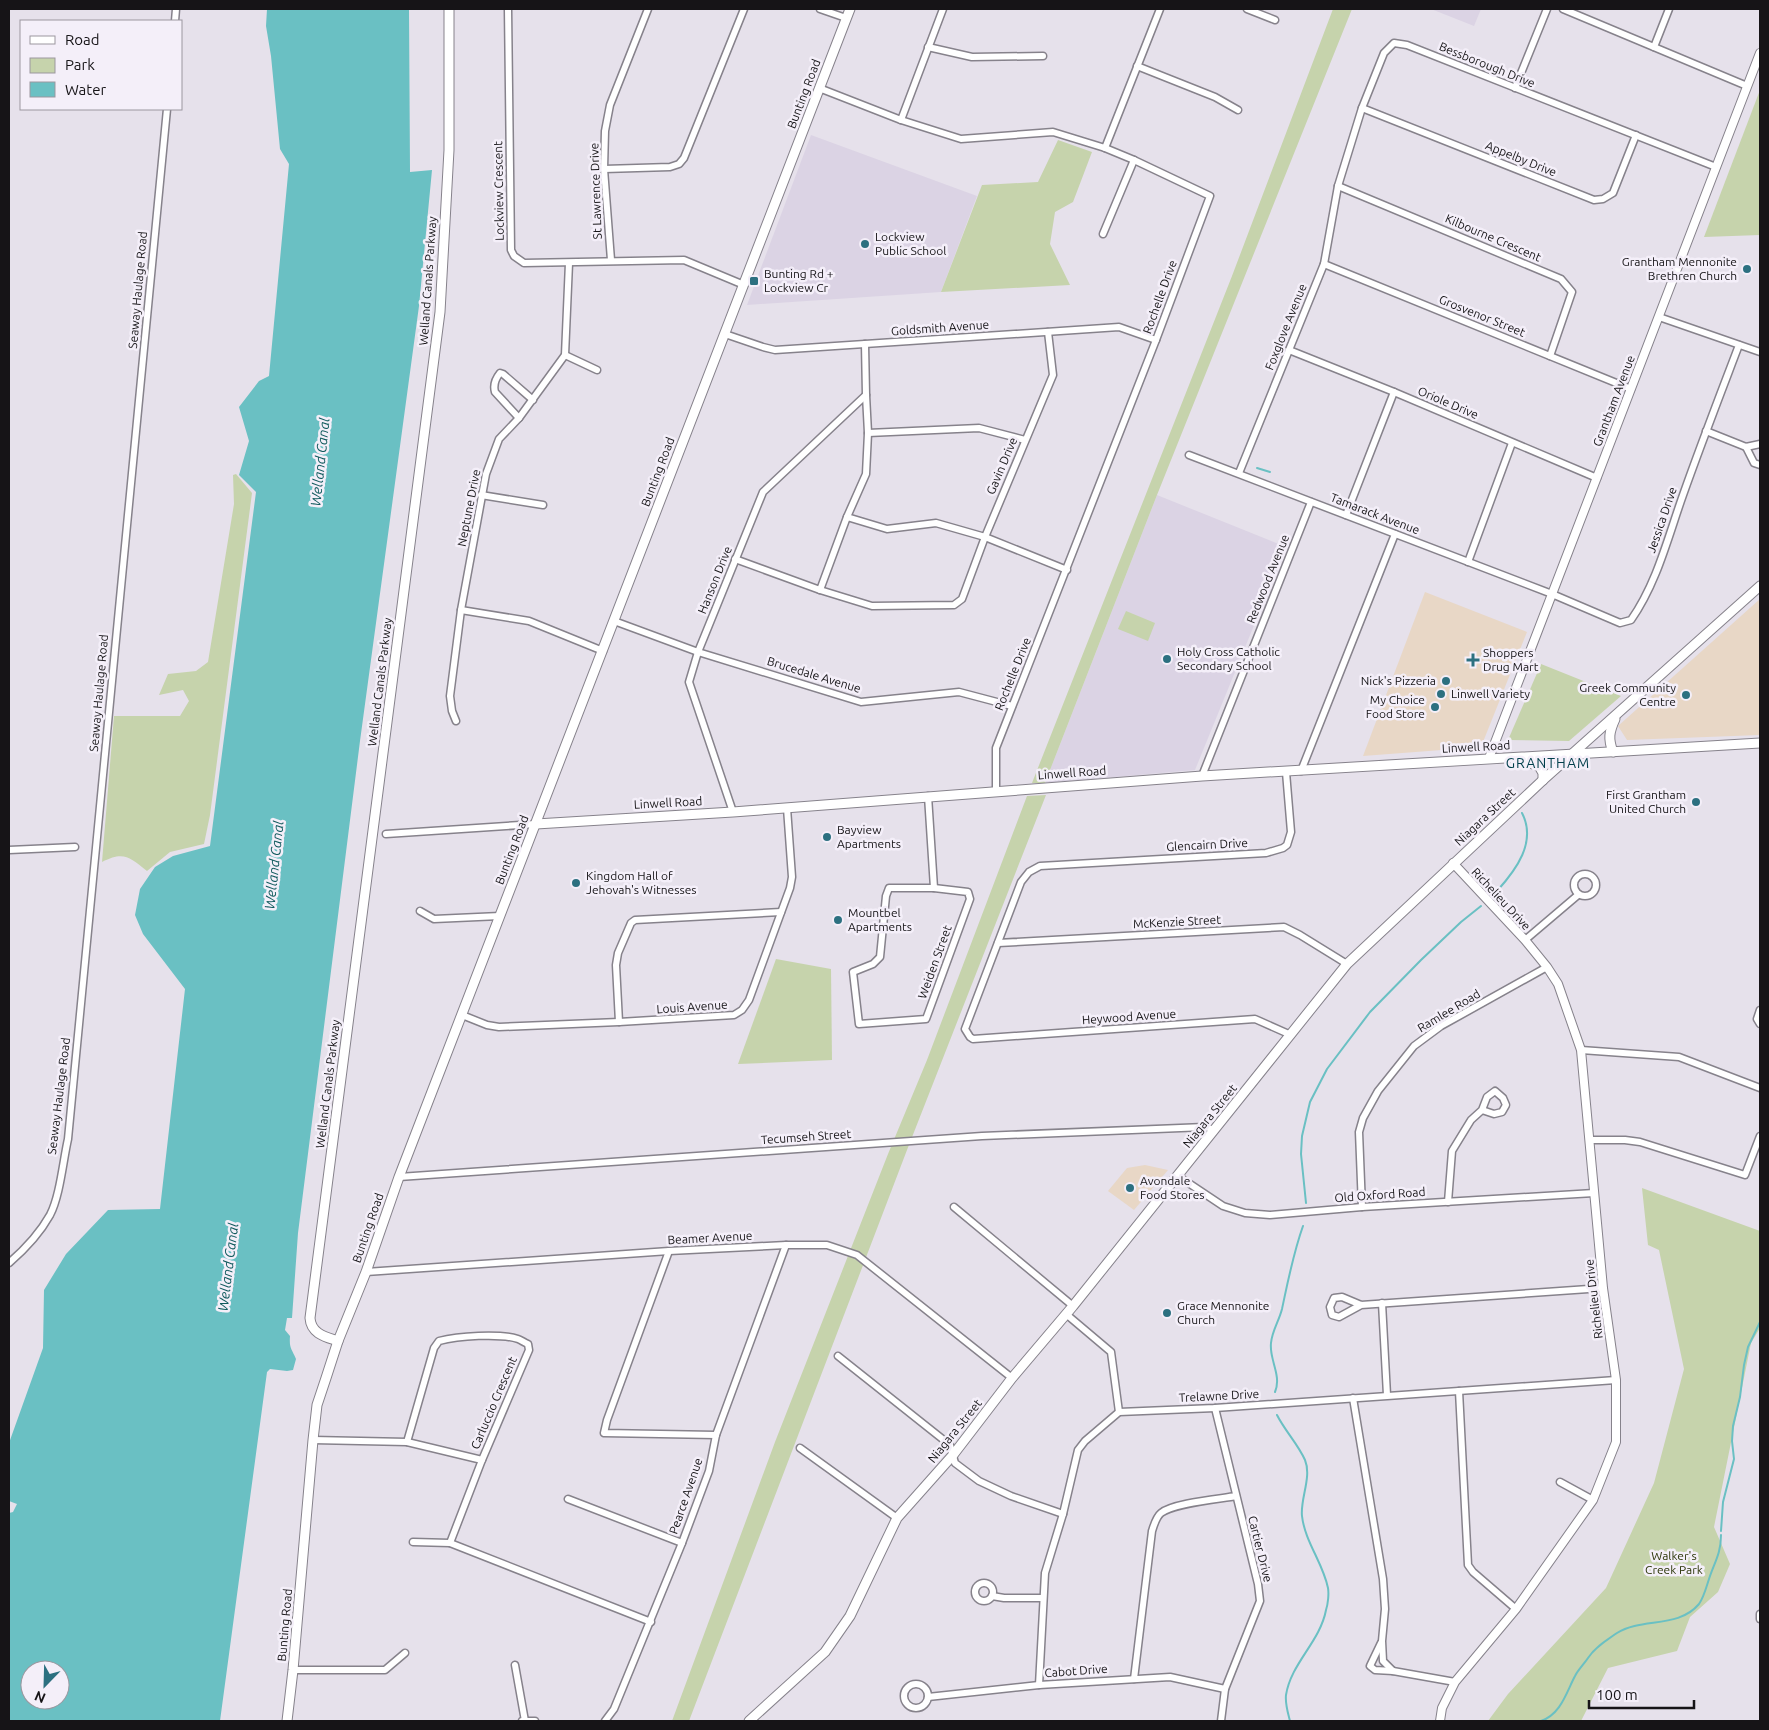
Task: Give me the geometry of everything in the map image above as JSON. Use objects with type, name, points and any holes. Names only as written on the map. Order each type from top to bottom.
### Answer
[{"type":"main road","name":"Welland Canals Parkway","points":[[338,1341],[316,1331],[312,1327],[310,1318],[440,312],[449,150],[449,9]]},
{"type":"main road","name":"Bunting Road","points":[[287,1721],[317,1405],[338,1341],[366,1272],[399,1177],[850,9]]},
{"type":"main road","name":"Niagara Street","points":[[749,1721],[824,1652],[850,1616],[898,1518],[953,1455],[1012,1378],[1073,1306],[1347,964],[1543,780],[1760,586]]},
{"type":"main road","points":[[1613,752],[1609,741],[1609,733],[1617,714]]},
{"type":"main road","name":"Linwell Road","points":[[536,824],[733,812],[1202,776],[1760,743]]},
{"type":"main road","points":[[1510,757],[1539,766],[1543,773],[1543,780]]},
{"type":"street","name":"Lockview Crescent","points":[[508,9],[511,250],[514,256],[524,263],[684,260],[744,285]]},
{"type":"street","name":"St Lawrence Drive","points":[[610,260],[604,169],[605,131],[610,105],[648,9]]},
{"type":"street","points":[[604,169],[670,167],[679,164],[684,158],[744,9]]},
{"type":"street","points":[[820,9],[846,18]]},
{"type":"street","points":[[900,120],[943,9]]},
{"type":"street","points":[[1105,148],[1160,9]]},
{"type":"street","points":[[1247,9],[1275,20]]},
{"type":"street","points":[[1515,88],[1546,9]]},
{"type":"street","points":[[1563,9],[1747,86]]},
{"type":"street","points":[[1654,47],[1669,9]]},
{"type":"street","name":"Bessborough Drive","points":[[1338,186],[1362,108],[1384,53],[1394,43],[1407,45],[1716,167]]},
{"type":"street","points":[[928,47],[972,57],[1043,56]]},
{"type":"street","name":"Grantham Avenue","points":[[1489,758],[1760,53]]},
{"type":"street","points":[[1137,66],[1215,97],[1238,110]]},
{"type":"street","name":"Rochelle Drive","points":[[819,88],[900,120],[961,139],[1053,132],[1105,148],[1210,196],[1067,570],[996,748],[996,791]]},
{"type":"street","name":"Appelby Drive","points":[[1362,108],[1594,200],[1604,199],[1613,193],[1636,135]]},
{"type":"street","name":"Seaway Haulage Road","points":[[9,1263],[23,1251],[50,1215],[68,1138],[167,110]]},
{"type":"street","points":[[1103,234],[1134,160]]},
{"type":"street","name":"Foxglove Avenue","points":[[1239,473],[1324,264],[1338,186]]},
{"type":"street","name":"Kilbourne Crescent","points":[[1338,186],[1561,279],[1572,292],[1550,356]]},
{"type":"street","points":[[569,263],[566,356],[597,370]]},
{"type":"street","name":"Grosvenor Street","points":[[1324,264],[1631,389]]},
{"type":"street","points":[[1659,317],[1760,352]]},
{"type":"street","name":"Goldsmith Avenue","points":[[725,334],[775,350],[1119,327],[1156,340]]},
{"type":"street","name":"Gavin Drive","points":[[820,590],[872,606],[954,605],[962,599],[985,537],[1053,374],[1048,332]]},
{"type":"street","points":[[736,559],[820,590],[847,516],[866,474],[868,433],[866,344]]},
{"type":"street","name":"Jessica Drive","points":[[1552,594],[1620,623],[1631,620],[1653,580],[1706,430],[1739,345]]},
{"type":"street","name":"Oriole Drive","points":[[1289,350],[1394,392],[1596,478]]},
{"type":"street","name":"Neptune Drive","points":[[456,721],[452,711],[450,696],[461,610],[486,474],[499,440],[519,418],[566,356]]},
{"type":"street","points":[[519,418],[495,392],[493,388],[497,376],[500,373],[503,374],[533,400]]},
{"type":"street","points":[[1346,515],[1394,392]]},
{"type":"street","name":"Hanson Drive","points":[[733,812],[689,682],[698,652],[763,492],[866,395]]},
{"type":"street","points":[[868,433],[978,428],[1025,440]]},
{"type":"street","points":[[1706,430],[1746,448],[1754,463],[1760,465]]},
{"type":"street","points":[[1468,562],[1512,443]]},
{"type":"street","points":[[1746,448],[1760,444]]},
{"type":"street","name":"Tamarack Avenue","points":[[1189,455],[1552,594]]},
{"type":"street","points":[[481,495],[543,505]]},
{"type":"street","name":"Redwood Avenue","points":[[1202,776],[1311,502]]},
{"type":"street","points":[[847,516],[887,529],[936,523],[985,537],[1067,570]]},
{"type":"street","points":[[1301,771],[1395,534]]},
{"type":"street","points":[[461,610],[529,621],[603,651]]},
{"type":"street","name":"Brucedale Avenue","points":[[614,620],[698,652],[861,702],[959,692],[1012,706]]},
{"type":"street","name":"Glencairn Drive","points":[[998,943],[1021,882],[1029,872],[1040,866],[1266,852],[1282,848],[1287,845],[1291,832],[1286,772]]},
{"type":"street","points":[[928,796],[934,888]]},
{"type":"street","name":"Louis Avenue","points":[[462,1015],[499,1027],[734,1015],[742,1010],[749,1000],[792,877],[787,808]]},
{"type":"street","name":"Linwell Road","points":[[386,834],[536,824]]},
{"type":"street","points":[[9,850],[75,847]]},
{"type":"street","name":"Richelieu Drive","points":[[1440,1721],[1442,1708],[1455,1682],[1516,1609],[1593,1500],[1616,1442],[1616,1380],[1603,1288],[1581,1050],[1558,984],[1547,967],[1525,940],[1453,863]]},
{"type":"street","name":"Weiden Street","points":[[889,888],[934,888],[968,892],[970,899],[926,1019],[859,1024],[853,972],[873,964],[880,957],[886,896],[889,888]]},
{"type":"street","points":[[1525,940],[1578,895]]},
{"type":"street","points":[[420,911],[434,920],[500,916]]},
{"type":"street","points":[[619,1022],[616,965],[618,953],[631,923],[635,920],[781,912]]},
{"type":"street","name":"McKenzie Street","points":[[998,943],[1284,927],[1347,964]]},
{"type":"street","name":"Heywood Avenue","points":[[998,943],[965,1029],[973,1039],[1255,1020],[1291,1035]]},
{"type":"street","name":"Ramlee Road","points":[[1362,1207],[1359,1132],[1363,1118],[1378,1090],[1414,1046],[1441,1026],[1547,967]]},
{"type":"street","points":[[1760,1010],[1757,1019],[1760,1024]]},
{"type":"street","points":[[1581,1050],[1680,1057],[1760,1088]]},
{"type":"street","points":[[1448,1202],[1452,1150],[1471,1120],[1482,1110]]},
{"type":"street","name":"Tecumseh Street","points":[[399,1177],[982,1136],[1205,1127],[1215,1130]]},
{"type":"street","points":[[1590,1140],[1640,1142],[1745,1175],[1760,1136]]},
{"type":"street","name":"Old Oxford Road","points":[[1178,1176],[1223,1206],[1245,1213],[1270,1215],[1362,1207],[1594,1193]]},
{"type":"street","points":[[954,1207],[1073,1306]]},
{"type":"street","name":"Beamer Avenue","points":[[366,1272],[669,1251],[786,1245],[827,1245],[857,1255],[1012,1378]]},
{"type":"street","name":"Pearce Avenue","points":[[605,1721],[614,1709],[682,1543],[709,1471],[716,1435],[786,1245]]},
{"type":"street","points":[[669,1251],[607,1420],[604,1433],[716,1435]]},
{"type":"street","points":[[1361,1305],[1342,1297],[1334,1298],[1330,1307],[1332,1315],[1339,1317],[1361,1305],[1603,1288]]},
{"type":"street","points":[[1382,1303],[1387,1396]]},
{"type":"street","points":[[1039,1685],[1043,1598],[1047,1563],[1063,1514],[1078,1450],[1085,1441],[1119,1412],[1111,1352],[1066,1314]]},
{"type":"street","name":"Carluccio Crescent","points":[[407,1442],[434,1348],[439,1341],[455,1337],[500,1336],[518,1339],[528,1344],[529,1350],[482,1460],[450,1543]]},
{"type":"street","points":[[838,1356],[950,1446],[955,1463],[979,1481],[1011,1496],[1063,1514]]},
{"type":"street","name":"Trelawne Drive","points":[[1119,1412],[1215,1408],[1616,1380]]},
{"type":"street","points":[[1459,1391],[1468,1565],[1473,1572],[1516,1609]]},
{"type":"street","points":[[1354,1398],[1382,1579],[1385,1609],[1382,1661],[1393,1671]]},
{"type":"street","name":"Cartier Drive","points":[[1215,1408],[1258,1584],[1260,1602],[1225,1689],[1221,1721]]},
{"type":"street","points":[[313,1440],[407,1442],[482,1460]]},
{"type":"street","points":[[800,1448],[898,1518]]},
{"type":"street","points":[[1560,1482],[1593,1500]]},
{"type":"street","points":[[1134,1679],[1152,1531],[1156,1520],[1160,1513],[1170,1508],[1236,1496]]},
{"type":"street","points":[[568,1499],[682,1543]]},
{"type":"street","points":[[413,1542],[450,1543],[651,1622]]},
{"type":"street","points":[[992,1596],[1004,1598],[1043,1598]]},
{"type":"street","points":[[1760,1614],[1760,1619]]},
{"type":"street","points":[[1382,1641],[1370,1666],[1375,1670],[1393,1671],[1455,1682]]},
{"type":"street","points":[[293,1670],[385,1670],[405,1653]]},
{"type":"street","points":[[514,1665],[525,1721]]},
{"type":"street","name":"Cabot Drive","points":[[928,1696],[1039,1685],[1170,1677],[1225,1689]]},
{"type":"street","points":[[521,1721],[535,1721]]},
{"type":"shaded area","points":[[1431,9],[1481,9],[1474,26]]},
{"type":"shaded area","name":"Lockview Public School","points":[[811,135],[977,196],[941,292],[747,305]]},
{"type":"shaded area","name":"Holy Cross Catholic Secondary School","points":[[1157,495],[1286,547],[1195,770],[1045,783]]},
{"type":"shaded area","points":[[1425,592],[1527,632],[1481,747],[1363,756]]},
{"type":"shaded area","points":[[1760,599],[1760,735],[1627,740],[1618,726]]},
{"type":"shaded area","points":[[1145,1165],[1168,1170],[1134,1210],[1108,1191],[1127,1168]]},
{"type":"green space","points":[[1333,9],[1352,9],[1157,495],[1045,783],[1032,783],[1232,276]]},
{"type":"green space","points":[[1760,90],[1760,235],[1704,237]]},
{"type":"green space","points":[[1058,140],[1092,152],[1073,202],[1055,212],[1050,244],[1070,285],[941,292],[982,185],[1038,182]]},
{"type":"green space","points":[[236,474],[252,493],[210,815],[204,844],[170,852],[147,871],[131,859],[121,856],[102,862],[114,716],[180,716],[189,701],[183,690],[159,695],[168,674],[196,671],[208,662],[234,504],[233,475]]},
{"type":"green space","points":[[1126,611],[1155,623],[1148,641],[1118,629]]},
{"type":"green space","points":[[1541,664],[1621,696],[1569,741],[1508,740]]},
{"type":"green space","points":[[1046,795],[907,1150],[689,1721],[672,1721],[775,1442],[927,1060],[1027,796]]},
{"type":"green space","points":[[776,959],[831,969],[832,1060],[738,1064]]},
{"type":"green space","name":"Walker's Creek Park","points":[[1642,1188],[1760,1231],[1760,1328],[1751,1343],[1714,1527],[1730,1564],[1718,1592],[1690,1617],[1677,1651],[1608,1668],[1581,1721],[1488,1721],[1508,1694],[1606,1588],[1654,1483],[1684,1369],[1659,1250],[1648,1245]]},
{"type":"water","name":"Welland Canal","points":[[267,9],[409,9],[410,172],[432,170],[419,306],[360,741],[298,1233],[292,1318],[287,1318],[285,1330],[290,1336],[290,1346],[296,1359],[293,1370],[270,1369],[267,1372],[220,1721],[9,1721],[9,1513],[13,1512],[17,1504],[9,1501],[9,1443],[43,1348],[44,1290],[66,1254],[108,1210],[160,1209],[185,989],[143,934],[135,915],[140,889],[155,867],[173,856],[210,846],[256,492],[239,475],[249,441],[239,407],[259,381],[269,376],[289,164],[280,149],[271,56],[266,26]]},
{"type":"waterway","points":[[1257,468],[1270,472]]},
{"type":"waterway","points":[[1497,891],[1517,865],[1526,845],[1526,824],[1522,813]]},
{"type":"waterway","points":[[1306,1203],[1301,1154],[1302,1136],[1310,1102],[1327,1069],[1370,1012],[1421,960],[1481,906]]},
{"type":"waterway","points":[[1275,1392],[1277,1380],[1271,1349],[1272,1339],[1282,1309],[1303,1226]]},
{"type":"waterway","points":[[1721,1531],[1723,1502],[1734,1459],[1733,1426],[1740,1397],[1744,1365],[1748,1347],[1760,1322]]},
{"type":"waterway","points":[[1277,1415],[1305,1460],[1307,1481],[1302,1516],[1307,1535],[1326,1579],[1328,1590],[1323,1622],[1289,1683],[1286,1698],[1290,1721]]},
{"type":"waterway","points":[[1541,1721],[1548,1718],[1558,1708],[1575,1676],[1594,1650],[1605,1641],[1627,1628],[1681,1617],[1699,1604],[1719,1553],[1721,1535]]},
{"type":"place","name":"Lockview Public School","points":[[865,244]]},
{"type":"place","name":"Grantham Mennonite Brethren Church","points":[[1747,269]]},
{"type":"place","name":"Bunting Rd + Lockview Cr","points":[[754,281]]},
{"type":"place","name":"Holy Cross Catholic Secondary School","points":[[1167,659]]},
{"type":"place","name":"Shoppers Drug Mart","points":[[1473,660]]},
{"type":"place","name":"Nick's Pizzeria","points":[[1446,681]]},
{"type":"place","name":"Linwell Variety","points":[[1441,694]]},
{"type":"place","name":"Greek Community Centre","points":[[1686,695]]},
{"type":"place","name":"My Choice Food Store","points":[[1435,707]]},
{"type":"place","name":"First Grantham United Church","points":[[1696,802]]},
{"type":"place","name":"Bayview Apartments","points":[[827,837]]},
{"type":"place","name":"Kingdom Hall of Jehovah's Witnesses","points":[[576,883]]},
{"type":"place","name":"Mountbel Apartments","points":[[838,920]]},
{"type":"place","name":"Avondale Food Stores","points":[[1130,1188]]},
{"type":"place","name":"Grace Mennonite Church","points":[[1167,1313]]},
{"type":"district","name":"GRANTHAM","points":[[1548,763]]}]
